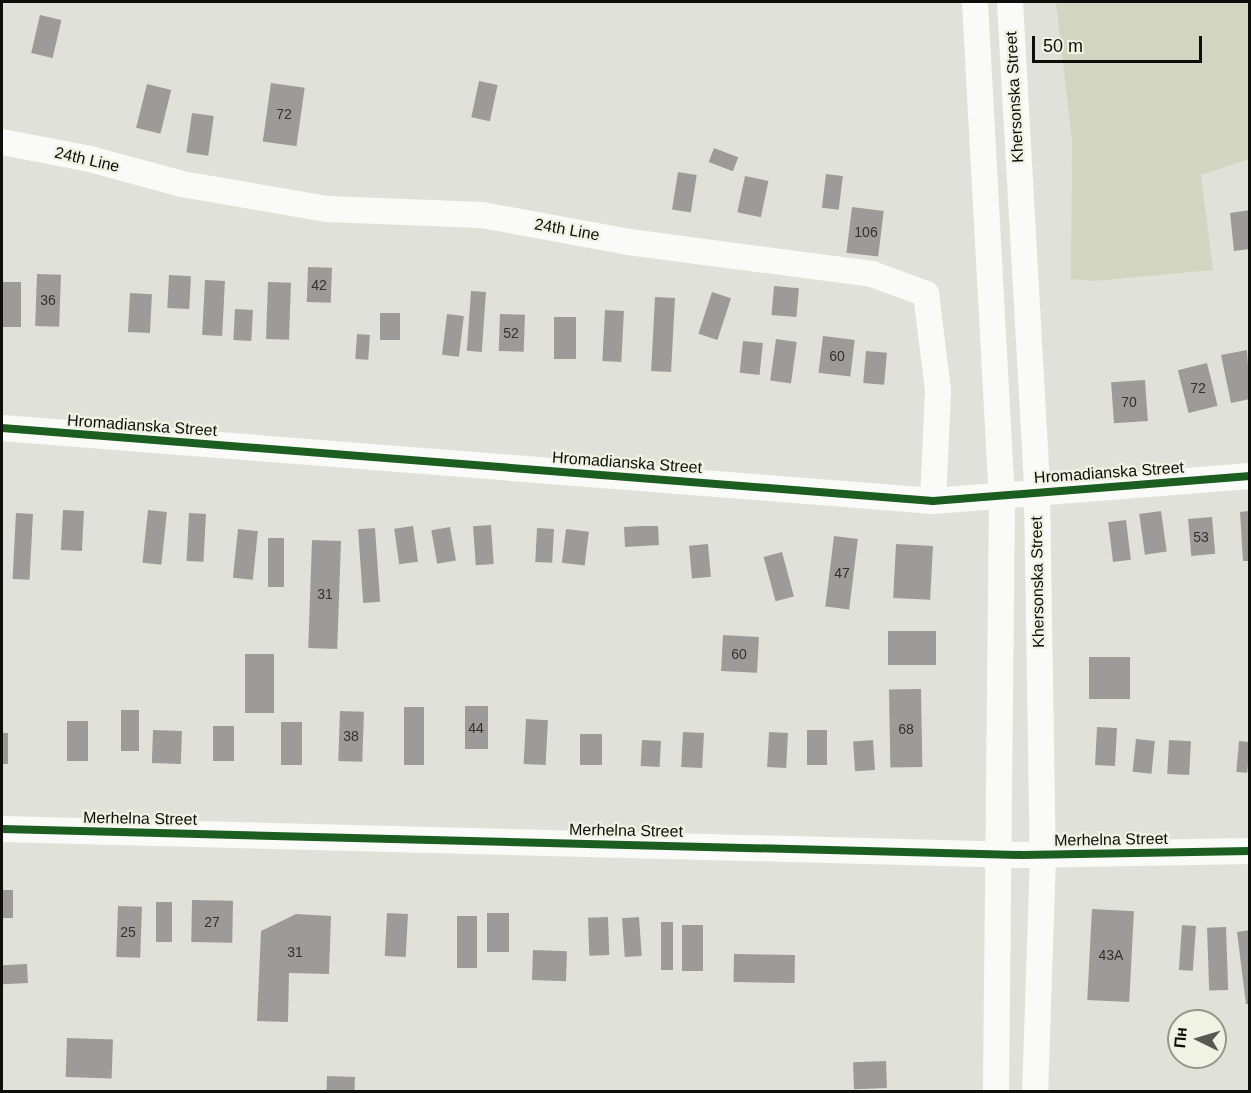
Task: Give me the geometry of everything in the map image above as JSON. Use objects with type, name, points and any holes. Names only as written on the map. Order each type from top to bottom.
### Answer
[{"type":"street","points":[[975,2],[1002,496],[996,1092]]},
{"type":"street","name":"Khersonska Street","points":[[1010,2],[1037,492],[1043,855],[1035,1092]]},
{"type":"street","name":"24th Line","points":[[2,142],[90,159],[182,184],[327,209],[482,215],[629,242],[872,274],[926,294],[938,391],[933,501]]},
{"type":"street","name":"Hromadianska Street","points":[[2,428],[933,501],[1250,476]]},
{"type":"street","name":"Merhelna Street","points":[[2,829],[1043,855],[1250,851]]},
{"type":"green space","points":[[1056,2],[1249,2],[1249,159],[1201,175],[1213,270],[1094,281],[1071,279],[1072,141]]},
{"type":"building","points":[[40,15],[61,20],[53,58],[31,53]]},
{"type":"building","points":[[479,81],[498,85],[490,121],[471,117]]},
{"type":"building","points":[[271,83],[305,88],[296,146],[263,141]]},
{"type":"building","points":[[147,84],[171,90],[160,134],[136,128]]},
{"type":"building","points":[[192,113],[214,116],[208,156],[186,153]]},
{"type":"building","points":[[714,148],[738,157],[733,171],[709,162]]},
{"type":"building","points":[[678,172],[697,175],[691,213],[672,210]]},
{"type":"building","points":[[826,174],[843,176],[839,210],[822,208]]},
{"type":"building","points":[[745,176],[768,181],[761,217],[737,212]]},
{"type":"building","points":[[852,207],[884,211],[878,257],[846,253]]},
{"type":"building","points":[[1250,210],[1250,249],[1234,251],[1230,213]]},
{"type":"building","points":[[308,267],[332,268],[331,303],[307,302]]},
{"type":"building","points":[[37,274],[61,275],[59,327],[35,326]]},
{"type":"building","points":[[169,275],[191,276],[189,309],[167,308]]},
{"type":"building","points":[[205,280],[225,281],[222,336],[202,335]]},
{"type":"building","points":[[2,282],[21,282],[21,327],[2,327]]},
{"type":"building","points":[[268,282],[291,283],[289,340],[266,339]]},
{"type":"building","points":[[774,286],[799,288],[796,317],[771,315]]},
{"type":"building","points":[[471,291],[486,292],[482,352],[467,351]]},
{"type":"building","points":[[712,292],[731,298],[717,340],[698,334]]},
{"type":"building","points":[[130,293],[152,294],[150,333],[128,332]]},
{"type":"building","points":[[655,297],[675,298],[671,372],[651,371]]},
{"type":"building","points":[[235,309],[253,310],[251,341],[233,340]]},
{"type":"building","points":[[605,310],[624,311],[621,362],[602,361]]},
{"type":"building","points":[[380,313],[400,313],[400,340],[380,340]]},
{"type":"building","points":[[447,314],[464,316],[459,357],[442,355]]},
{"type":"building","points":[[500,314],[525,315],[524,352],[499,351]]},
{"type":"building","points":[[554,317],[576,317],[576,359],[554,359]]},
{"type":"building","points":[[357,334],[370,335],[368,360],[355,359]]},
{"type":"building","points":[[823,336],[855,340],[850,377],[818,373]]},
{"type":"building","points":[[776,339],[797,342],[791,384],[770,381]]},
{"type":"building","points":[[743,341],[763,343],[760,375],[740,373]]},
{"type":"building","points":[[1247,350],[1250,399],[1231,403],[1221,355]]},
{"type":"building","points":[[866,351],[887,353],[884,385],[863,383]]},
{"type":"building","points":[[1207,363],[1218,406],[1189,413],[1178,370]]},
{"type":"building","points":[[1145,380],[1148,421],[1114,423],[1111,382]]},
{"type":"building","points":[[63,510],[84,511],[82,551],[61,550]]},
{"type":"building","points":[[148,510],[167,512],[161,565],[142,563]]},
{"type":"building","points":[[1161,511],[1167,552],[1145,555],[1139,514]]},
{"type":"building","points":[[1250,511],[1250,561],[1243,561],[1240,512]]},
{"type":"building","points":[[16,513],[33,514],[30,580],[13,579]]},
{"type":"building","points":[[189,513],[206,514],[203,562],[186,561]]},
{"type":"building","points":[[1212,517],[1215,554],[1191,556],[1188,519]]},
{"type":"building","points":[[1126,520],[1131,560],[1113,562],[1108,522]]},
{"type":"building","points":[[491,525],[494,564],[476,565],[473,526]]},
{"type":"building","points":[[413,526],[418,562],[399,564],[394,529]]},
{"type":"building","points":[[658,526],[659,545],[625,547],[624,527]]},
{"type":"building","points":[[450,527],[456,560],[437,564],[431,530]]},
{"type":"building","points":[[375,528],[380,602],[363,603],[358,529]]},
{"type":"building","points":[[537,528],[554,529],[552,563],[535,562]]},
{"type":"building","points":[[238,529],[258,531],[253,580],[233,578]]},
{"type":"building","points":[[566,529],[589,532],[585,566],[562,563]]},
{"type":"building","points":[[834,536],[858,539],[849,609],[825,606]]},
{"type":"building","points":[[268,538],[284,538],[284,587],[268,587]]},
{"type":"building","points":[[312,540],[341,541],[337,649],[308,648]]},
{"type":"building","points":[[708,544],[711,577],[692,579],[689,546]]},
{"type":"building","points":[[896,544],[933,546],[930,600],[893,598]]},
{"type":"building","points":[[782,552],[794,596],[776,601],[764,557]]},
{"type":"building","points":[[888,631],[936,631],[936,665],[888,665]]},
{"type":"building","points":[[723,635],[759,637],[757,673],[721,671]]},
{"type":"building","points":[[245,654],[274,654],[274,713],[245,713]]},
{"type":"building","points":[[1089,657],[1130,657],[1130,699],[1089,699]]},
{"type":"building","points":[[921,689],[922,767],[890,768],[889,690]]},
{"type":"building","points":[[465,706],[488,706],[488,749],[465,749]]},
{"type":"building","points":[[404,707],[424,707],[424,765],[404,765]]},
{"type":"building","points":[[121,710],[139,710],[139,751],[121,751]]},
{"type":"building","points":[[340,711],[364,712],[362,762],[338,761]]},
{"type":"building","points":[[526,719],[548,720],[546,765],[524,764]]},
{"type":"building","points":[[67,721],[88,721],[88,761],[67,761]]},
{"type":"building","points":[[281,722],[302,722],[302,765],[281,765]]},
{"type":"building","points":[[213,726],[234,726],[234,761],[213,761]]},
{"type":"building","points":[[1097,727],[1117,728],[1115,766],[1095,765]]},
{"type":"building","points":[[153,730],[182,731],[181,764],[152,763]]},
{"type":"building","points":[[807,730],[827,730],[827,765],[807,765]]},
{"type":"building","points":[[683,732],[704,733],[702,768],[681,767]]},
{"type":"building","points":[[769,732],[788,733],[786,768],[767,767]]},
{"type":"building","points":[[2,733],[8,733],[8,764],[2,764]]},
{"type":"building","points":[[580,734],[602,734],[602,765],[580,765]]},
{"type":"building","points":[[1136,739],[1155,741],[1151,774],[1133,772]]},
{"type":"building","points":[[642,740],[661,741],[660,767],[641,766]]},
{"type":"building","points":[[873,740],[875,770],[855,771],[853,741]]},
{"type":"building","points":[[1169,740],[1191,741],[1189,775],[1167,774]]},
{"type":"building","points":[[1239,741],[1250,742],[1247,773],[1236,772]]},
{"type":"building","points":[[2,890],[13,890],[13,918],[2,918]]},
{"type":"building","points":[[192,900],[233,901],[232,943],[191,942]]},
{"type":"building","points":[[156,902],[172,902],[172,942],[156,942]]},
{"type":"building","points":[[118,906],[142,907],[140,958],[116,957]]},
{"type":"building","points":[[1092,909],[1134,911],[1129,1002],[1087,1000]]},
{"type":"building","points":[[387,913],[408,914],[406,957],[385,956]]},
{"type":"building","points":[[487,913],[509,913],[509,952],[487,952]]},
{"type":"building","points":[[296,914],[331,916],[329,974],[289,973],[288,1022],[257,1021],[261,931]]},
{"type":"building","points":[[457,916],[477,916],[477,968],[457,968]]},
{"type":"building","points":[[608,917],[609,955],[589,956],[588,918]]},
{"type":"building","points":[[639,917],[642,956],[625,957],[622,918]]},
{"type":"building","points":[[661,922],[673,922],[673,970],[661,970]]},
{"type":"building","points":[[682,925],[703,925],[703,971],[682,971]]},
{"type":"building","points":[[1182,925],[1196,926],[1193,971],[1179,970]]},
{"type":"building","points":[[1226,927],[1228,990],[1209,991],[1207,928]]},
{"type":"building","points":[[1250,930],[1250,1004],[1246,1004],[1237,932]]},
{"type":"building","points":[[533,950],[567,951],[566,981],[532,980]]},
{"type":"building","points":[[734,954],[795,955],[795,983],[734,982]]},
{"type":"building","points":[[27,964],[28,983],[3,984],[2,965]]},
{"type":"building","points":[[67,1038],[113,1040],[112,1079],[66,1077]]},
{"type":"building","points":[[886,1061],[887,1088],[854,1089],[853,1062]]},
{"type":"building","points":[[327,1076],[355,1077],[354,1092],[326,1092]]},
{"type":"cycle path","points":[[2,428],[933,501],[1250,476]]},
{"type":"cycle path","points":[[2,829],[1022,855],[1250,851]]}]
